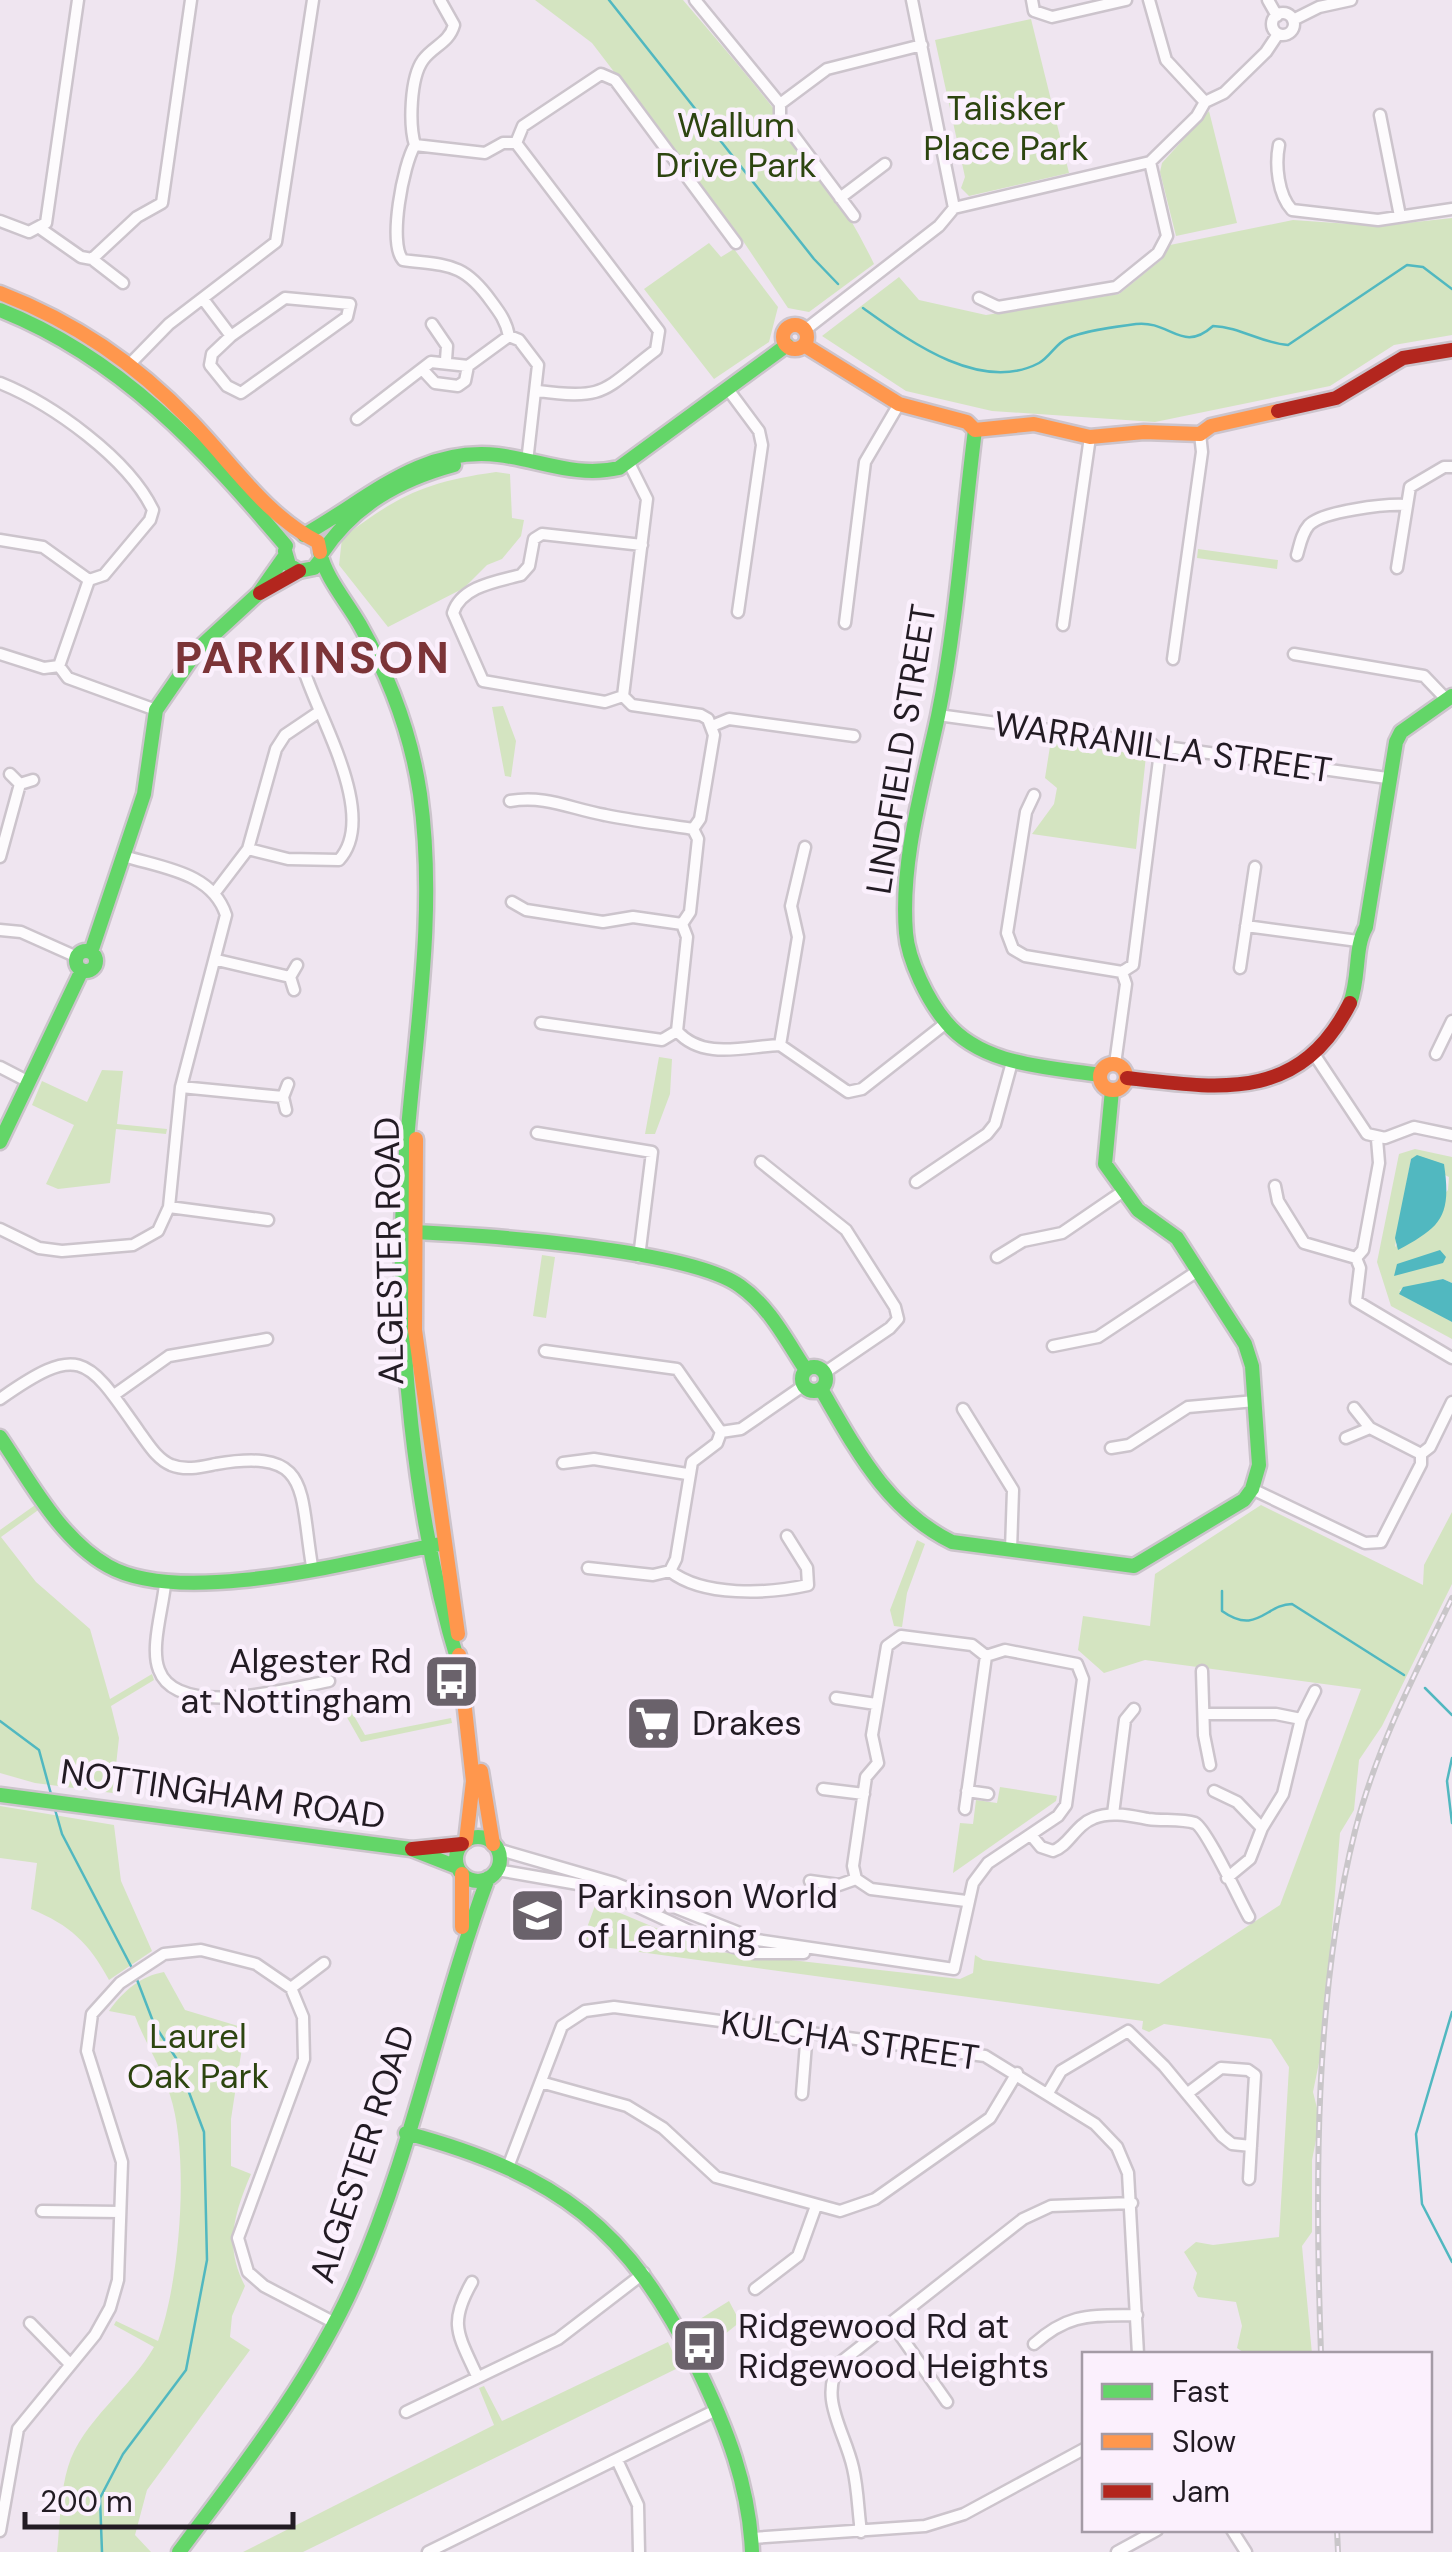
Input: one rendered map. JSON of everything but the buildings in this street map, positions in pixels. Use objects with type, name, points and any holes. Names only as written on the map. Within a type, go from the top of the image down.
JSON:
[{"type":"street","points":[[42,229],[58,166],[78,0]]},
{"type":"street","points":[[92,260],[138,217],[162,203],[191,0]]},
{"type":"street","points":[[121,374],[169,324],[276,242],[313,0]]},
{"type":"street","points":[[440,0],[454,25],[448,39],[420,66],[411,130],[415,145],[407,158],[396,253],[403,260],[461,268],[472,275],[506,322],[508,336]]},
{"type":"street","points":[[913,0],[954,208]]},
{"type":"street","points":[[1032,0],[1034,10],[1052,17],[1126,0]]},
{"type":"street","points":[[1149,0],[1166,60],[1205,102]]},
{"type":"street","points":[[1268,0],[1278,16]]},
{"type":"street","points":[[1293,20],[1319,7],[1352,0]]},
{"type":"street","points":[[704,3],[780,104],[780,117],[854,216]]},
{"type":"street","points":[[1278,34],[1273,26],[1278,16],[1286,14],[1293,20]]},
{"type":"street","points":[[1090,437],[1077,430],[990,425],[976,430],[967,422],[899,404],[805,338],[798,325],[788,328],[783,335],[787,345],[796,349],[805,338],[824,316],[939,226],[954,208],[1150,162],[1197,116],[1205,102],[1224,92],[1278,34],[1292,31],[1293,20]]},
{"type":"street","points":[[780,104],[827,68],[922,46]]},
{"type":"street","points":[[516,143],[523,126],[601,74],[615,80],[736,243]]},
{"type":"street","points":[[1380,115],[1400,216]]},
{"type":"street","points":[[415,145],[485,153],[503,143],[516,143]]},
{"type":"street","points":[[516,143],[659,331],[656,350],[599,394],[538,391]]},
{"type":"street","points":[[1280,145],[1284,202],[1292,210],[1378,220],[1452,210]]},
{"type":"street","points":[[979,298],[998,306],[1116,286],[1158,253],[1167,236],[1150,162]]},
{"type":"street","points":[[840,198],[885,164]]},
{"type":"street","points":[[0,222],[29,232],[42,229],[123,283]]},
{"type":"street","points":[[0,294],[64,318],[132,361],[301,535]]},
{"type":"street","points":[[284,298],[350,304],[346,317],[241,393],[227,386],[210,366],[212,354],[231,336],[284,298]]},
{"type":"street","points":[[202,299],[231,336]]},
{"type":"street","points":[[0,310],[60,334],[121,374],[286,551]]},
{"type":"street","points":[[432,324],[447,346],[446,360]]},
{"type":"street","points":[[508,336],[519,340],[538,365],[527,462]]},
{"type":"street","points":[[422,370],[435,383],[458,386],[465,381],[468,366],[508,336]]},
{"type":"street","points":[[0,1142],[84,960],[124,856],[158,730],[156,710],[198,650],[259,593],[301,535],[365,491],[423,464],[484,454],[603,472],[628,462],[787,345]]},
{"type":"street","points":[[1200,434],[1211,426],[1350,393],[1403,358],[1452,350]]},
{"type":"street","points":[[356,419],[431,362],[446,360],[468,366]]},
{"type":"street","points":[[0,383],[56,413],[91,438],[153,510],[150,520],[104,576],[90,580]]},
{"type":"street","points":[[727,388],[759,431],[762,445],[738,612]]},
{"type":"street","points":[[363,398],[371,408]]},
{"type":"street","points":[[846,623],[865,462],[899,404]]},
{"type":"street","name":"LINDFIELD STREET","points":[[976,430],[938,715],[925,764],[904,904],[906,939],[918,972],[946,1022],[979,1046],[1012,1062],[1100,1075]]},
{"type":"street","points":[[1090,437],[1102,432],[1162,435],[1184,430],[1200,434]]},
{"type":"street","points":[[1173,660],[1202,452],[1200,434]]},
{"type":"street","points":[[1063,625],[1090,437]]},
{"type":"street","points":[[259,593],[304,571],[321,556],[343,524],[388,490],[452,465],[510,459]]},
{"type":"street","points":[[623,696],[647,499],[628,462]]},
{"type":"street","points":[[1398,568],[1404,506],[1410,487],[1444,466],[1452,467]]},
{"type":"street","points":[[1297,555],[1307,527],[1317,519],[1388,504],[1404,506]]},
{"type":"street","points":[[623,696],[605,702],[483,681],[452,612],[458,600],[498,578],[522,576],[532,543],[542,534],[642,545]]},
{"type":"street","name":"ALGESTER ROAD","points":[[301,535],[318,542],[336,590],[384,670],[414,763],[425,884],[408,1232],[438,1544],[495,1846]]},
{"type":"street","points":[[0,540],[43,547],[90,580]]},
{"type":"street","name":"ALGESTER ROAD","points":[[286,551],[304,571],[336,590]]},
{"type":"street","points":[[59,666],[90,580]]},
{"type":"street","points":[[0,654],[44,668],[59,666]]},
{"type":"street","points":[[1126,1078],[1230,1089],[1266,1080],[1316,1056],[1350,1000],[1361,958],[1358,941],[1366,927],[1387,778],[1401,732],[1450,698],[1424,676],[1294,654]]},
{"type":"street","points":[[59,666],[68,678],[156,710]]},
{"type":"street","points":[[248,849],[288,859],[338,860],[345,854],[350,827],[345,778],[334,741],[305,674]]},
{"type":"street","points":[[623,696],[632,705],[702,715],[712,726],[700,819],[692,828]]},
{"type":"street","points":[[216,891],[248,849],[276,748],[285,735],[319,712]]},
{"type":"street","name":"WARRANILLA STREET","points":[[938,715],[1152,744],[1160,752],[1173,748],[1387,778]]},
{"type":"street","points":[[712,726],[729,719],[854,736]]},
{"type":"street","points":[[1034,795],[1026,812],[1007,933],[1013,948],[1025,956],[1122,972],[1132,964],[1160,752]]},
{"type":"street","points":[[10,774],[20,784]]},
{"type":"street","points":[[20,784],[33,780]]},
{"type":"street","points":[[0,857],[20,784]]},
{"type":"street","points":[[510,801],[530,798],[563,802],[598,814],[692,828]]},
{"type":"street","points":[[682,924],[690,912],[698,839],[692,828]]},
{"type":"street","points":[[780,1045],[798,937],[791,906],[805,848]]},
{"type":"street","points":[[0,1229],[49,1250],[133,1245],[158,1231],[170,1207],[181,1087],[226,915],[216,891],[200,880],[124,856]]},
{"type":"street","points":[[1240,968],[1255,867]]},
{"type":"street","points":[[512,902],[526,910],[603,922],[633,917],[682,924]]},
{"type":"street","points":[[682,924],[686,937],[678,1031],[688,1043],[742,1052],[780,1045],[848,1092],[862,1089],[946,1022]]},
{"type":"street","points":[[1246,926],[1358,941]]},
{"type":"street","points":[[0,930],[21,932],[84,960]]},
{"type":"street","points":[[217,960],[290,977]]},
{"type":"street","points":[[294,990],[290,977],[297,965]]},
{"type":"street","points":[[1115,1064],[1126,984],[1122,972]]},
{"type":"street","points":[[1436,1054],[1448,1038],[1452,1021]]},
{"type":"street","points":[[541,1023],[662,1040],[678,1031]]},
{"type":"street","points":[[1316,1056],[1368,1134],[1377,1139],[1414,1127],[1452,1136]]},
{"type":"street","points":[[916,1182],[987,1134],[995,1124],[1012,1062]]},
{"type":"street","points":[[1115,1064],[1125,1070],[1126,1078],[1120,1088],[1112,1090],[1102,1083],[1100,1075],[1107,1065],[1115,1064]]},
{"type":"street","points":[[0,1067],[29,1082]]},
{"type":"street","points":[[286,1110],[282,1098],[288,1084]]},
{"type":"street","points":[[181,1087],[282,1098]]},
{"type":"street","points":[[761,1162],[846,1230],[896,1307],[898,1319],[890,1328],[824,1373],[821,1389],[900,1510],[915,1525],[952,1542],[1134,1566],[1156,1558],[1235,1506],[1252,1489],[1259,1465],[1251,1356],[1177,1238],[1122,1192],[1104,1164],[1112,1090]]},
{"type":"street","points":[[538,1133],[652,1152],[639,1257]]},
{"type":"street","points":[[1377,1139],[1380,1163],[1363,1250],[1356,1258],[1360,1307],[1452,1358]]},
{"type":"street","points":[[1276,1186],[1278,1201],[1304,1244],[1356,1258]]},
{"type":"street","points":[[996,1258],[1024,1241],[1062,1233],[1122,1192]]},
{"type":"street","points":[[170,1207],[268,1220]]},
{"type":"street","points":[[408,1232],[478,1234],[700,1266],[738,1283],[762,1303],[806,1370],[803,1386],[741,1429],[720,1432]]},
{"type":"street","points":[[1053,1346],[1098,1338],[1196,1272]]},
{"type":"street","points":[[114,1396],[170,1356],[267,1339]]},
{"type":"street","points":[[545,1351],[677,1368],[720,1432],[717,1443],[692,1462],[687,1474],[676,1560],[670,1570],[653,1575],[588,1568]]},
{"type":"street","points":[[0,1399],[45,1367],[78,1363],[95,1373],[156,1455],[172,1466],[190,1469],[266,1458],[282,1464],[300,1488],[312,1566]]},
{"type":"street","points":[[806,1370],[814,1367],[824,1373]]},
{"type":"street","points":[[803,1386],[813,1392],[821,1389]]},
{"type":"street","points":[[1111,1448],[1129,1445],[1188,1407],[1254,1402]]},
{"type":"street","points":[[1421,1454],[1430,1447],[1452,1402]]},
{"type":"street","points":[[1354,1408],[1370,1428],[1421,1454]]},
{"type":"street","points":[[963,1409],[1013,1490],[1011,1550]]},
{"type":"street","points":[[1346,1438],[1370,1428]]},
{"type":"street","points":[[0,1437],[76,1542],[110,1568],[137,1580],[194,1585],[438,1544]]},
{"type":"street","points":[[1252,1489],[1373,1545],[1386,1537],[1422,1464],[1421,1454]]},
{"type":"street","points":[[562,1463],[594,1459],[687,1474]]},
{"type":"street","points":[[670,1570],[688,1583],[708,1587],[791,1589],[808,1585],[807,1568],[787,1536]]},
{"type":"street","points":[[165,1584],[157,1659],[159,1673],[172,1687],[188,1694],[237,1697],[329,1681]]},
{"type":"street","points":[[966,1901],[870,1889],[856,1879],[853,1866],[864,1794],[879,1753],[872,1734],[887,1646],[894,1638],[972,1645],[986,1656]]},
{"type":"street","points":[[835,1954],[754,1953],[705,1938],[595,1886],[492,1874],[474,1880],[460,1871],[456,1854],[464,1842],[480,1838],[628,1888],[757,1940],[835,1954],[956,1967],[966,1901],[988,1863],[1058,1816],[1066,1804],[1082,1674],[1077,1664],[1064,1658],[1004,1650],[986,1656]]},
{"type":"street","points":[[965,1809],[986,1656]]},
{"type":"street","points":[[1202,1671],[1210,1765]]},
{"type":"street","name":"ALGESTER ROAD","points":[[462,1681],[474,1799],[464,1842]]},
{"type":"street","points":[[1227,1878],[1250,1859],[1262,1828],[1283,1794],[1301,1719],[1315,1691]]},
{"type":"street","points":[[836,1698],[876,1704]]},
{"type":"street","points":[[1113,1814],[1125,1720],[1134,1709]]},
{"type":"street","points":[[1204,1714],[1276,1714],[1301,1719]]},
{"type":"street","name":"NOTTINGHAM ROAD","points":[[0,1787],[28,1798]]},
{"type":"street","points":[[823,1789],[864,1794]]},
{"type":"street","points":[[968,1791],[988,1794]]},
{"type":"street","points":[[1214,1791],[1237,1802],[1262,1828]]},
{"type":"street","name":"NOTTINGHAM ROAD","points":[[0,1795],[411,1849],[464,1842]]},
{"type":"street","points":[[1031,1835],[1047,1850],[1059,1850],[1073,1829],[1095,1817],[1113,1814],[1193,1822],[1214,1844],[1218,1865],[1249,1917]]},
{"type":"street","points":[[492,1874],[495,1846]]},
{"type":"street","name":"NOTTINGHAM ROAD","points":[[411,1849],[460,1871]]},
{"type":"street","name":"ALGESTER ROAD","points":[[460,1871],[460,1942]]},
{"type":"street","name":"ALGESTER ROAD","points":[[179,2552],[276,2425],[336,2323],[376,2231],[460,1942],[492,1874]]},
{"type":"street","points":[[810,1881],[839,1885],[856,1879]]},
{"type":"street","points":[[0,2530],[18,2429],[110,2308],[118,2280],[118,2139],[87,2052],[87,2034],[101,1999],[164,1954],[201,1950],[256,1964],[291,1988],[303,2016],[304,2059],[238,2238],[248,2272],[264,2286],[336,2323]]},
{"type":"street","points":[[291,1988],[324,1963]]},
{"type":"street","name":"KULCHA STREET","points":[[508,2167],[544,2083],[562,2026],[584,2011],[614,2007],[985,2056],[1095,2124],[1117,2147],[1128,2173],[1132,2203],[1138,2352]]},
{"type":"street","points":[[802,2094],[807,2031]]},
{"type":"street","points":[[1048,2093],[1061,2070],[1119,2032],[1136,2035],[1222,2136],[1232,2144],[1251,2146]]},
{"type":"street","points":[[1188,2093],[1221,2068],[1248,2070],[1255,2075],[1249,2179]]},
{"type":"street","points":[[544,2083],[627,2106],[663,2128],[716,2177],[840,2211],[874,2199],[990,2118],[1017,2073]]},
{"type":"street","points":[[406,2133],[508,2167],[581,2211],[644,2273],[667,2306],[740,2463],[752,2545],[926,2526],[964,2514],[1082,2450]]},
{"type":"street","points":[[861,2532],[853,2468],[830,2399],[830,2378],[841,2362],[1024,2219],[1051,2206],[1132,2203]]},
{"type":"street","points":[[756,2289],[798,2256],[816,2206]]},
{"type":"street","points":[[42,2211],[120,2212]]},
{"type":"street","points":[[406,2412],[558,2339],[644,2273]]},
{"type":"street","points":[[472,2282],[458,2308],[456,2328],[477,2376]]},
{"type":"street","points":[[1034,2344],[1057,2324],[1079,2316],[1137,2316]]},
{"type":"street","points":[[30,2324],[70,2364]]},
{"type":"street","points":[[893,2325],[947,2402]]},
{"type":"street","points":[[428,2552],[718,2409]]},
{"type":"street","points":[[618,2460],[638,2505],[639,2552]]},
{"type":"street","name":"ALGESTER ROAD","points":[[168,2552],[200,2524]]},
{"type":"street","points":[[1117,2552],[1153,2532]]},
{"type":"green space","name":"Wallum Drive Park","points":[[535,0],[683,0],[812,159],[874,264],[809,312],[788,308],[739,235],[592,43]]},
{"type":"green space","name":"Talisker Place Park","points":[[1031,19],[1069,173],[969,196],[961,188],[965,177],[935,40]]},
{"type":"green space","points":[[1209,111],[1237,223],[1176,236],[1160,172],[1162,163]]},
{"type":"green space","points":[[1452,218],[1452,335],[1394,345],[1330,386],[1155,422],[992,411],[906,391],[822,336],[899,277],[919,300],[986,315],[1119,294],[1162,259],[1170,245],[1293,220],[1379,226]]},
{"type":"green space","points":[[709,243],[721,257],[734,249],[778,307],[769,342],[714,379],[644,289]]},
{"type":"green space","points":[[496,472],[510,474],[512,518],[524,520],[521,536],[502,559],[487,565],[464,588],[388,627],[339,565],[342,538],[414,493],[450,480]]},
{"type":"green space","points":[[1198,549],[1278,560],[1277,569],[1197,558]]},
{"type":"green space","points":[[503,706],[516,741],[511,777],[505,776],[492,707]]},
{"type":"green space","points":[[1051,740],[1146,756],[1136,849],[1032,834],[1054,804],[1057,788],[1045,778]]},
{"type":"green space","points":[[659,1057],[672,1059],[670,1094],[655,1134],[645,1134]]},
{"type":"green space","points":[[102,1070],[123,1071],[117,1124],[167,1129],[166,1134],[116,1129],[110,1183],[58,1189],[46,1184],[74,1125],[32,1105],[42,1081],[87,1102]]},
{"type":"green space","points":[[1415,1149],[1452,1157],[1452,1283],[1443,1279],[1399,1290],[1452,1322],[1452,1339],[1391,1306],[1377,1262],[1399,1154]],"holes":[[[1411,1159],[1449,1177],[1448,1190],[1395,1247]]]},
{"type":"green space","points":[[542,1255],[555,1257],[546,1318],[533,1316]]},
{"type":"green space","points":[[38,1503],[41,1508],[1,1537],[36,1582],[90,1629],[110,1699],[152,1674],[154,1680],[111,1706],[119,1738],[113,1793],[35,1783],[0,1773],[0,1530]]},
{"type":"green space","points":[[1261,1505],[1423,1585],[1424,1565],[1452,1512],[1452,1584],[1382,1726],[1359,1760],[1354,1810],[1340,1833],[1322,2048],[1313,2092],[1320,2120],[1312,2160],[1312,2232],[1302,2246],[1312,2352],[1243,2352],[1237,2348],[1242,2326],[1236,2302],[1198,2297],[1193,2288],[1197,2273],[1184,2252],[1196,2242],[1213,2245],[1279,2237],[1289,2067],[1271,2039],[1164,2024],[1149,2032],[1142,2029],[1143,2021],[581,1944],[596,1903],[711,1951],[960,1979],[973,1973],[975,1955],[983,1960],[1159,1984],[1280,1905],[1361,1689],[1145,1660],[1104,1673],[1078,1650],[1083,1616],[1150,1626],[1155,1574]]},
{"type":"green space","points":[[917,1540],[925,1544],[907,1593],[902,1627],[894,1626],[890,1610]]},
{"type":"green space","points":[[342,1695],[365,1735],[451,1718],[452,1723],[361,1742],[336,1698]]},
{"type":"green space","points":[[1000,1787],[1057,1796],[1056,1801],[953,1873],[960,1823],[973,1824],[976,1800],[997,1803]]},
{"type":"green space","name":"Laurel Oak Park","points":[[0,1806],[114,1825],[121,1881],[152,1951],[109,1980],[77,1937],[31,1909],[37,1863],[0,1858]]},
{"type":"green space","name":"Laurel Oak Park","points":[[164,1972],[185,2010],[238,2026],[243,2041],[231,2119],[231,2166],[251,2174],[234,2230],[235,2257],[245,2286],[232,2316],[230,2337],[250,2350],[147,2490],[135,2535],[151,2552],[57,2552],[63,2487],[75,2450],[154,2347],[114,2325],[116,2321],[158,2341],[172,2286],[181,2184],[176,2121],[167,2085],[135,2016],[109,2011],[133,1985]]},
{"type":"green space","points":[[729,2301],[740,2322],[705,2350],[692,2324]]},
{"type":"green space","points":[[668,2342],[680,2367],[303,2552],[243,2552],[494,2425],[479,2388],[484,2386],[502,2421]]},
{"type":"water","points":[[1417,1155],[1444,1164],[1444,1209],[1433,1227],[1398,1250],[1395,1238],[1411,1159]]},
{"type":"water","points":[[1440,1250],[1446,1257],[1443,1263],[1394,1276],[1397,1264]]},
{"type":"water","points":[[1443,1279],[1452,1283],[1452,1322],[1399,1294],[1403,1287]]},
{"type":"waterway","points":[[609,0],[838,284]]},
{"type":"waterway","points":[[863,308],[923,348],[969,368],[993,372],[1016,371],[1039,363],[1064,340],[1076,335],[1136,324],[1148,324],[1184,337],[1202,334],[1213,326],[1223,327],[1288,345],[1407,265],[1423,267],[1452,289]]},
{"type":"waterway","points":[[1222,1591],[1222,1611],[1234,1618],[1253,1620],[1292,1604],[1404,1675]]},
{"type":"waterway","points":[[1425,1688],[1452,1715]]},
{"type":"waterway","points":[[0,1721],[39,1750],[51,1794]]},
{"type":"waterway","points":[[1452,1758],[1447,1781],[1452,1823]]},
{"type":"waterway","points":[[54,1806],[62,1834],[133,1970]]},
{"type":"waterway","points":[[102,2552],[100,2498],[123,2454],[186,2370],[207,2260],[204,2132],[176,2058],[154,2024],[136,1977]]},
{"type":"waterway","points":[[1452,2012],[1416,2134],[1422,2204],[1452,2262]]},
{"type":"railway","points":[[1321,2352],[1320,2091],[1342,1894],[1355,1831],[1374,1771],[1452,1598]]},
{"type":"railway","points":[[1337,2532],[1338,2552]]},
{"type":"traffic: fast","points":[[0,310],[44,330],[122,380],[191,441],[286,546]]},
{"type":"traffic: fast","points":[[304,535],[395,478],[444,459],[470,454],[498,455],[573,470],[619,468],[787,345]]},
{"type":"traffic: fast","points":[[975,430],[950,645],[906,879],[908,944],[932,1003],[961,1037],[978,1048],[1017,1062],[1100,1075]]},
{"type":"traffic: fast","points":[[322,553],[348,521],[379,497],[415,478],[454,465]]},
{"type":"traffic: fast","points":[[285,551],[289,565],[299,571],[314,568],[321,559]]},
{"type":"traffic: fast","points":[[320,552],[390,686],[411,749],[420,794],[425,842],[425,938],[404,1179],[402,1299],[419,1487],[443,1608],[459,1665]]},
{"type":"traffic: fast","points":[[91,952],[144,794],[156,710],[198,649],[259,593],[285,556]]},
{"type":"traffic: fast","points":[[1350,1003],[1396,742],[1401,732],[1452,696]]},
{"type":"traffic: fast","points":[[86,951],[96,961],[86,971],[76,961],[86,951]]},
{"type":"traffic: fast","points":[[0,1142],[82,970]]},
{"type":"traffic: fast","points":[[821,1389],[891,1495],[929,1529],[952,1542],[1134,1566],[1244,1500],[1252,1489],[1259,1465],[1252,1366],[1245,1344],[1177,1238],[1138,1210],[1105,1164],[1112,1090]]},
{"type":"traffic: fast","points":[[408,1232],[581,1246],[676,1262],[714,1273],[740,1286],[760,1304],[806,1370]]},
{"type":"traffic: fast","points":[[814,1367],[823,1370],[826,1379],[823,1388],[814,1391],[805,1388],[802,1379],[805,1370],[814,1367]]},
{"type":"traffic: fast","points":[[0,1437],[47,1508],[75,1541],[108,1566],[140,1578],[180,1583],[271,1577],[440,1544]]},
{"type":"traffic: fast","points":[[0,1795],[411,1849],[457,1867]]},
{"type":"traffic: fast","points":[[478,1837],[493,1844],[500,1859],[493,1874],[478,1881],[463,1874],[456,1859],[463,1844],[478,1837]]},
{"type":"traffic: fast","points":[[179,2552],[298,2385],[357,2277],[394,2179],[488,1878]]},
{"type":"traffic: fast","points":[[406,2133],[506,2167],[547,2189],[615,2243],[645,2278],[698,2369],[727,2436],[741,2480],[752,2552]]},
{"type":"traffic: slow","points":[[0,293],[54,317],[126,363],[191,421],[265,503],[318,542],[320,552]]},
{"type":"traffic: slow","points":[[795,325],[807,337],[795,349],[783,337],[795,325]]},
{"type":"traffic: slow","points":[[804,345],[899,404],[967,422],[975,430],[1034,424],[1090,437],[1144,432],[1200,434],[1211,426],[1278,411]]},
{"type":"traffic: slow","points":[[1113,1064],[1122,1068],[1126,1077],[1122,1086],[1113,1090],[1104,1086],[1100,1077],[1104,1068],[1113,1064]]},
{"type":"traffic: slow","points":[[416,1139],[415,1330],[458,1634]]},
{"type":"traffic: slow","points":[[459,1655],[473,1781],[466,1841]]},
{"type":"traffic: slow","points":[[481,1771],[493,1844]]},
{"type":"traffic: slow","points":[[462,1874],[462,1927]]},
{"type":"traffic: jam","points":[[1278,411],[1336,398],[1403,358],[1452,350]]},
{"type":"traffic: jam","points":[[260,593],[299,571]]},
{"type":"traffic: jam","points":[[1127,1078],[1226,1085],[1255,1082],[1283,1073],[1307,1058],[1330,1035],[1350,1003]]},
{"type":"traffic: jam","points":[[412,1849],[462,1844]]},
{"type":"place","name":"Algester Rd at Nottingham","points":[[451,1681]]},
{"type":"place","name":"Drakes","points":[[653,1723]]},
{"type":"place","name":"Parkinson World of Learning","points":[[538,1916]]},
{"type":"place","name":"Ridgewood Rd at Ridgewood Heights","points":[[699,2346]]},
{"type":"district","name":"PARKINSON","points":[[313,657]]}]
